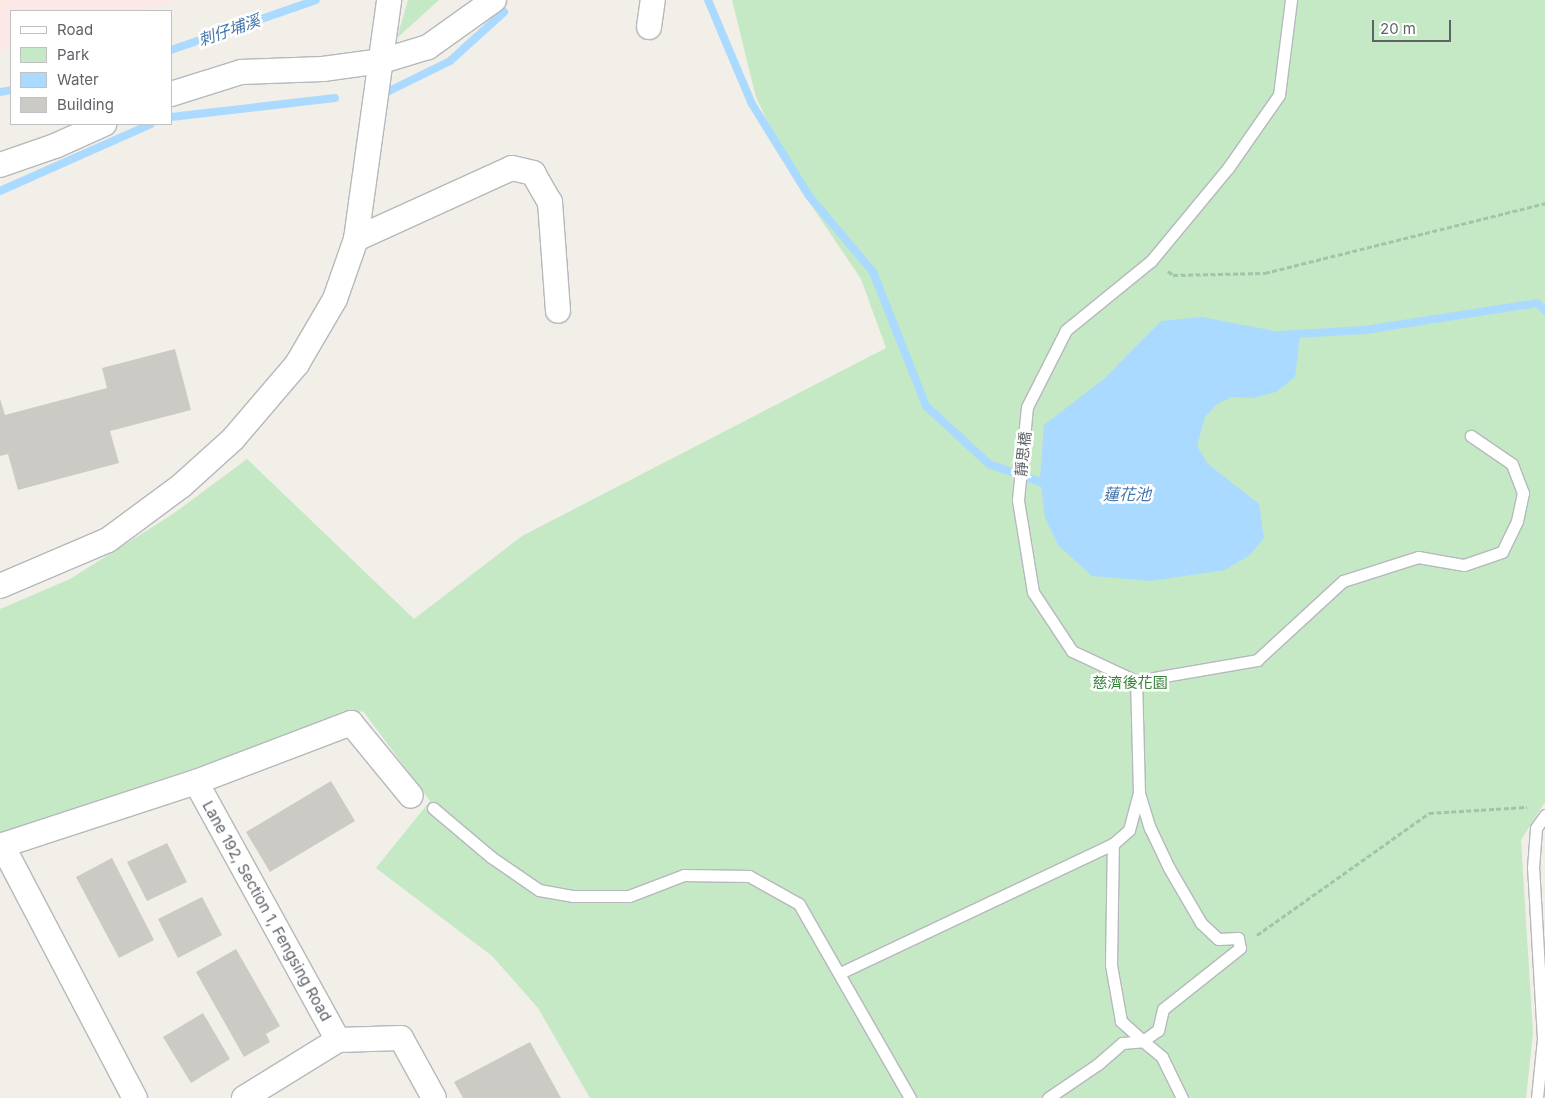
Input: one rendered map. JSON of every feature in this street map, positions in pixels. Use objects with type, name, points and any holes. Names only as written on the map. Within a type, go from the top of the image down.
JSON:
[{"type":"street","points":[[0,586],[108,540],[181,486],[233,440],[297,364],[335,299],[356,239],[372,112],[382,61],[389,0]]},
{"type":"street","points":[[172,94],[240,72],[323,69],[382,61],[428,47],[494,0]]},
{"type":"street","points":[[649,27],[652,0]]},
{"type":"street","points":[[0,165],[56,146],[102,125]]},
{"type":"street","points":[[356,239],[512,168],[533,174],[550,202],[558,311]]},
{"type":"street","name":"Lane 192, Section 1, Fengsing Road","points":[[135,1098],[1,846],[196,782],[351,723],[411,796]]},
{"type":"street","name":"Lane 192, Section 1, Fengsing Road","points":[[196,782],[338,1040]]},
{"type":"street","name":"Lane 192, Section 1, Fengsing Road","points":[[244,1098],[338,1040],[401,1038],[434,1098]]},
{"type":"lane","points":[[1151,262],[1228,168],[1279,95],[1291,0]]},
{"type":"lane","name":"靜思橋","points":[[1136,681],[1072,651],[1033,592],[1018,500],[1028,407],[1066,330],[1151,262]]},
{"type":"lane","points":[[1048,1098],[1098,1064],[1122,1043],[1143,1041],[1158,1030],[1163,1009],[1240,948],[1238,938],[1218,939],[1201,923],[1169,868],[1150,828],[1139,793],[1136,681],[1257,660],[1342,581],[1418,557],[1464,565],[1502,552],[1517,521],[1523,493],[1512,464],[1471,436]]},
{"type":"lane","points":[[840,973],[1113,844],[1129,830],[1139,793]]},
{"type":"lane","points":[[433,808],[491,857],[539,890],[573,896],[629,896],[684,874],[749,876],[799,904],[910,1098]]},
{"type":"lane","points":[[1537,1098],[1542,1039],[1533,868],[1536,828],[1545,815]]},
{"type":"lane","points":[[1113,844],[1111,965],[1121,1020],[1162,1057],[1182,1098]]},
{"type":"path","points":[[1151,262],[1173,274],[1265,273],[1545,203]]},
{"type":"path","points":[[1240,948],[1299,902],[1429,813],[1537,806]]},
{"type":"shaded area","points":[[0,0],[182,0],[144,10],[10,10],[10,48],[0,51]]},
{"type":"green space","points":[[408,0],[439,0],[397,38]]},
{"type":"green space","name":"慈濟後花園","points":[[732,0],[1545,0],[1545,802],[1521,840],[1533,1033],[1526,1098],[590,1098],[538,1008],[492,956],[376,868],[430,801],[363,711],[0,834],[0,609],[70,579],[173,514],[247,459],[414,619],[522,536],[886,348],[861,279],[795,181],[756,97]]},
{"type":"water","name":"蓮花池","points":[[1202,317],[1300,336],[1295,377],[1276,392],[1253,398],[1231,397],[1216,405],[1205,417],[1197,446],[1208,464],[1259,504],[1264,538],[1250,555],[1225,570],[1151,581],[1092,576],[1058,545],[1045,518],[1040,478],[1044,425],[1104,379],[1161,321]]},
{"type":"building","points":[[175,349],[191,410],[110,431],[119,463],[18,490],[8,454],[0,456],[0,399],[5,415],[107,388],[102,368]]},
{"type":"building","points":[[331,781],[355,821],[270,872],[246,832]]},
{"type":"building","points":[[167,843],[187,882],[147,901],[127,862]]},
{"type":"building","points":[[112,858],[154,940],[119,958],[76,877]]},
{"type":"building","points":[[202,897],[222,935],[178,958],[158,919]]},
{"type":"building","points":[[236,949],[280,1026],[266,1034],[270,1042],[244,1057],[196,972]]},
{"type":"building","points":[[203,1013],[230,1059],[191,1083],[163,1037]]},
{"type":"building","points":[[530,1042],[561,1098],[463,1098],[454,1082]]},
{"type":"waterway","name":"刺仔埔溪","points":[[172,50],[316,0]]},
{"type":"waterway","points":[[708,0],[752,104],[809,196],[873,272],[926,406],[989,464],[1049,485]]},
{"type":"waterway","points":[[381,95],[450,61],[504,12]]},
{"type":"waterway","name":"刺仔埔溪","points":[[0,92],[10,90]]},
{"type":"waterway","points":[[172,117],[335,98]]},
{"type":"waterway","points":[[0,191],[149,125]]},
{"type":"waterway","points":[[1280,335],[1365,330],[1537,303],[1545,310]]}]
